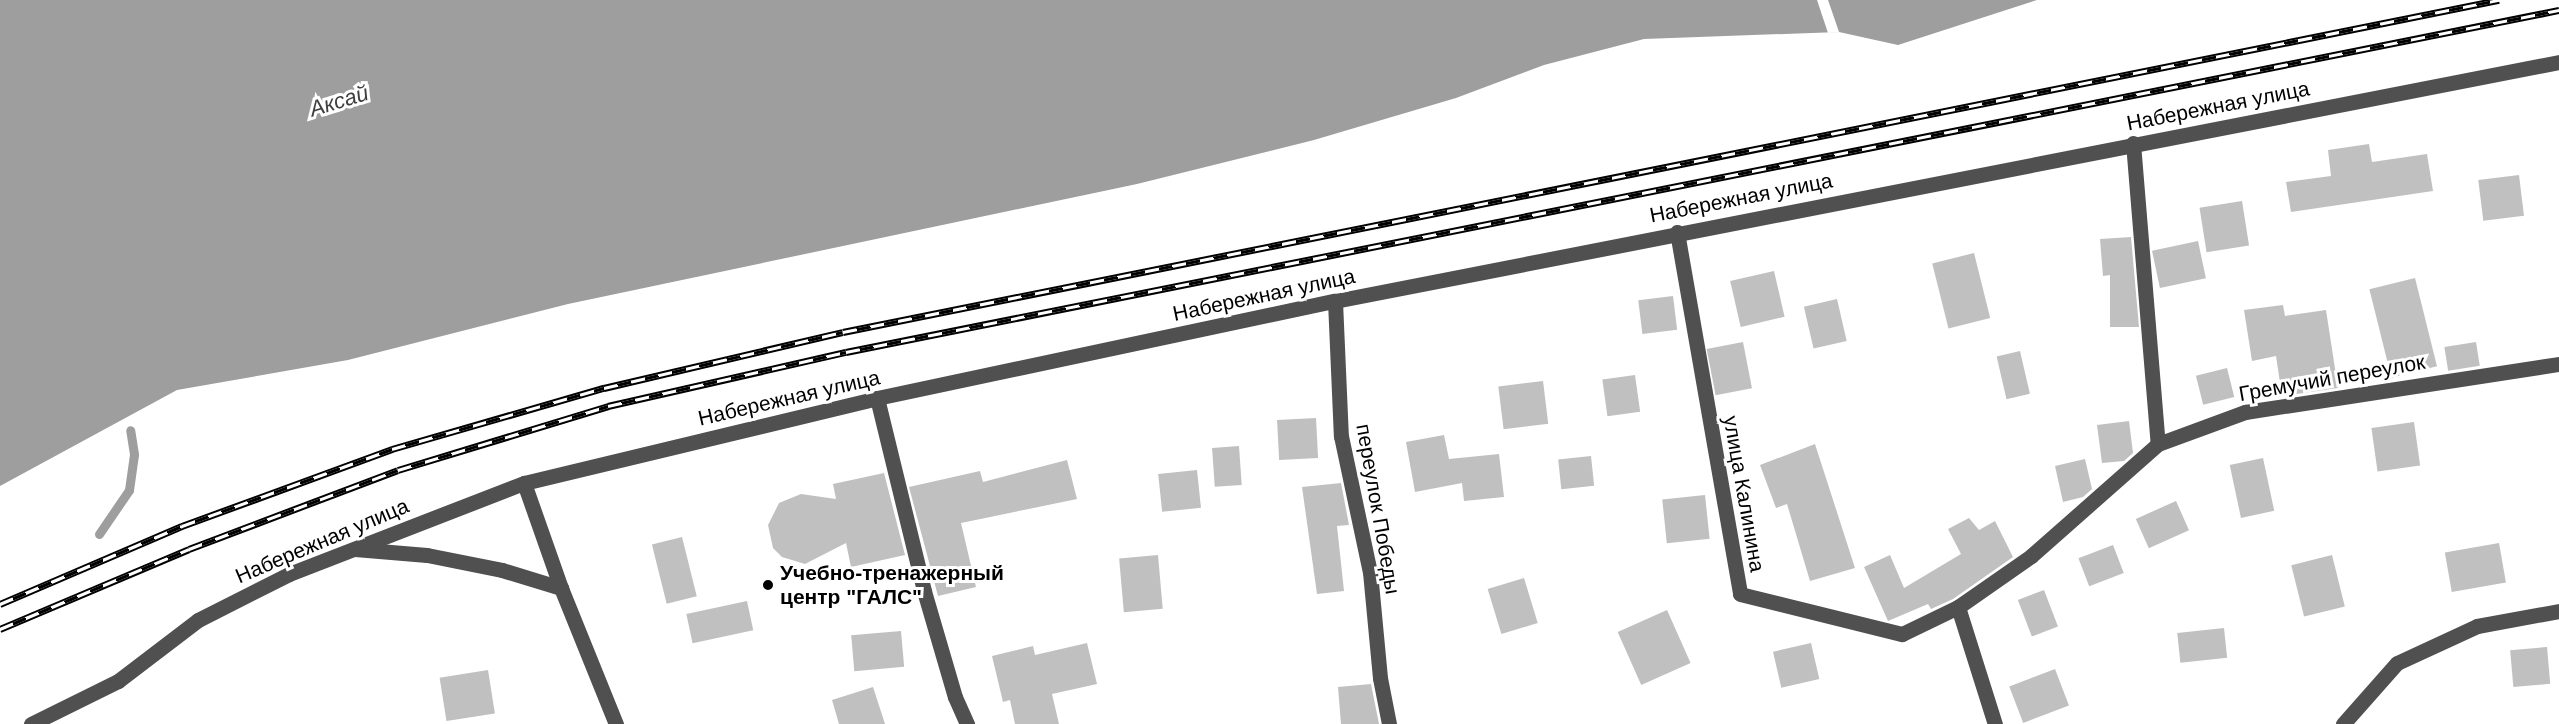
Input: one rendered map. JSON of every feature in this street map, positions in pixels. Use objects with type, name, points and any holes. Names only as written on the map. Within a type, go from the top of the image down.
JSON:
[{"type":"street","name":"Набережная улица","points":[[31,724],[118,681],[198,620],[289,574],[524,483],[877,398],[1335,301],[1677,232],[2559,62]]},
{"type":"street","points":[[2133,143],[2158,444]]},
{"type":"street","name":"улица Калинина","points":[[1677,232],[1740,594],[1902,633],[1958,607]]},
{"type":"street","name":"переулок Победы","points":[[1335,301],[1341,436],[1370,572],[1380,678],[1389,724]]},
{"type":"street","name":"Гремучий переулок","points":[[1958,607],[2031,556],[2158,444],[2245,412],[2559,364]]},
{"type":"street","points":[[877,398],[924,591],[955,697],[967,724]]},
{"type":"street","points":[[524,483],[561,588],[616,724]]},
{"type":"street","points":[[351,549],[427,555],[502,570],[561,588]]},
{"type":"street","points":[[1958,607],[1995,724]]},
{"type":"street","points":[[2343,724],[2397,663],[2477,626],[2559,611]]},
{"type":"water","name":"Аксай","points":[[0,0],[2037,0],[1898,45],[1839,32],[1644,39],[1544,65],[1456,98],[1314,140],[1137,184],[568,304],[348,360],[177,390],[0,486]]},
{"type":"pier","points":[[1817,0],[1828,0],[1839,32],[1828,33]]},
{"type":"building","points":[[2369,144],[2372,162],[2427,154],[2433,191],[2291,212],[2286,182],[2331,176],[2328,150]]},
{"type":"building","points":[[2519,175],[2524,216],[2483,221],[2478,180]]},
{"type":"building","points":[[2242,201],[2249,245],[2207,252],[2200,208]]},
{"type":"building","points":[[2131,237],[2139,327],[2110,327],[2110,275],[2103,276],[2100,239]]},
{"type":"building","points":[[2198,241],[2206,278],[2160,288],[2152,251]]},
{"type":"building","points":[[1974,253],[1990,318],[1948,328],[1932,263]]},
{"type":"building","points":[[1774,271],[1785,317],[1741,327],[1730,281]]},
{"type":"building","points":[[2415,278],[2437,366],[2391,378],[2369,289]]},
{"type":"building","points":[[1673,296],[1677,330],[1642,334],[1638,300]]},
{"type":"building","points":[[1837,299],[1847,341],[1814,349],[1804,307]]},
{"type":"building","points":[[2283,305],[2285,316],[2326,310],[2338,388],[2282,396],[2276,356],[2252,361],[2244,310]]},
{"type":"building","points":[[1743,342],[1752,388],[1716,395],[1707,349]]},
{"type":"building","points":[[2476,342],[2480,366],[2448,371],[2444,347]]},
{"type":"building","points":[[2020,351],[2030,394],[2007,399],[1997,356]]},
{"type":"building","points":[[2227,368],[2234,397],[2203,405],[2196,376]]},
{"type":"building","points":[[1635,375],[1640,412],[1607,416],[1602,380]]},
{"type":"building","points":[[1543,381],[1548,424],[1504,429],[1498,386]]},
{"type":"building","points":[[1316,418],[1318,458],[1279,460],[1277,420]]},
{"type":"building","points":[[2129,421],[2133,453],[2124,461],[2102,463],[2097,425]]},
{"type":"building","points":[[2414,422],[2420,466],[2378,472],[2371,428]]},
{"type":"building","points":[[1444,435],[1449,459],[1499,454],[1504,497],[1464,501],[1462,483],[1415,492],[1406,442]]},
{"type":"building","points":[[1815,444],[1855,568],[1810,581],[1787,504],[1776,508],[1760,465]]},
{"type":"building","points":[[1239,446],[1242,485],[1215,487],[1212,448]]},
{"type":"building","points":[[1591,456],[1594,486],[1561,489],[1558,459]]},
{"type":"building","points":[[2263,458],[2274,511],[2241,518],[2230,465]]},
{"type":"building","points":[[2085,459],[2092,489],[2083,497],[2063,502],[2055,466]]},
{"type":"building","points":[[1067,460],[1077,499],[961,523],[976,587],[938,596],[909,487],[980,471],[983,482]]},
{"type":"building","points":[[1197,470],[1201,508],[1162,512],[1158,474]]},
{"type":"building","points":[[884,473],[905,555],[851,567],[846,543],[805,564],[782,557],[773,548],[768,525],[779,503],[801,494],[836,499],[833,484]]},
{"type":"building","points":[[1341,483],[1349,525],[1337,526],[1344,591],[1317,594],[1302,487]]},
{"type":"building","points":[[1705,495],[1710,539],[1667,543],[1662,499]]},
{"type":"building","points":[[2176,501],[2189,530],[2149,548],[2136,519]]},
{"type":"building","points":[[1969,518],[1979,530],[1995,521],[2013,557],[1953,599],[1931,609],[1928,604],[1888,621],[1864,567],[1890,555],[1904,588],[1961,554],[1948,529]]},
{"type":"building","points":[[682,537],[697,596],[667,604],[652,544]]},
{"type":"building","points":[[2499,543],[2506,582],[2452,592],[2445,553]]},
{"type":"building","points":[[2113,545],[2124,573],[2089,586],[2078,558]]},
{"type":"building","points":[[1158,555],[1163,609],[1124,612],[1119,558]]},
{"type":"building","points":[[2332,555],[2345,606],[2304,617],[2291,565]]},
{"type":"building","points":[[1524,578],[1538,623],[1501,634],[1488,589]]},
{"type":"building","points":[[2044,590],[2058,626],[2032,636],[2018,600]]},
{"type":"building","points":[[747,601],[753,630],[693,643],[686,614]]},
{"type":"building","points":[[1667,610],[1691,663],[1641,685],[1618,632]]},
{"type":"building","points":[[2224,628],[2227,658],[2180,663],[2177,633]]},
{"type":"building","points":[[901,631],[904,667],[854,671],[851,635]]},
{"type":"building","points":[[1087,643],[1097,684],[1052,694],[1059,724],[1015,724],[1010,700],[1003,702],[992,656],[1033,646],[1035,655]]},
{"type":"building","points":[[1811,643],[1819,679],[1781,688],[1773,652]]},
{"type":"building","points":[[2547,647],[2550,684],[2513,687],[2510,650]]},
{"type":"building","points":[[2055,669],[2069,705],[2023,723],[2009,687]]},
{"type":"building","points":[[488,670],[495,713],[446,721],[440,678]]},
{"type":"building","points":[[1371,684],[1379,724],[1341,724],[1338,687]]},
{"type":"building","points":[[873,687],[885,724],[839,724],[832,700]]},
{"type":"waterway","points":[[99,534],[129,490],[134,454],[130,430]]},
{"type":"railway","points":[[0,604],[182,526],[392,449],[604,388],[843,332],[2499,0]]},
{"type":"railway","points":[[0,629],[189,549],[398,470],[608,406],[846,352],[2559,10]]},
{"type":"place","name":"Учебно-тренажерный центр \"ГАЛС\"","points":[[768,585]]}]
